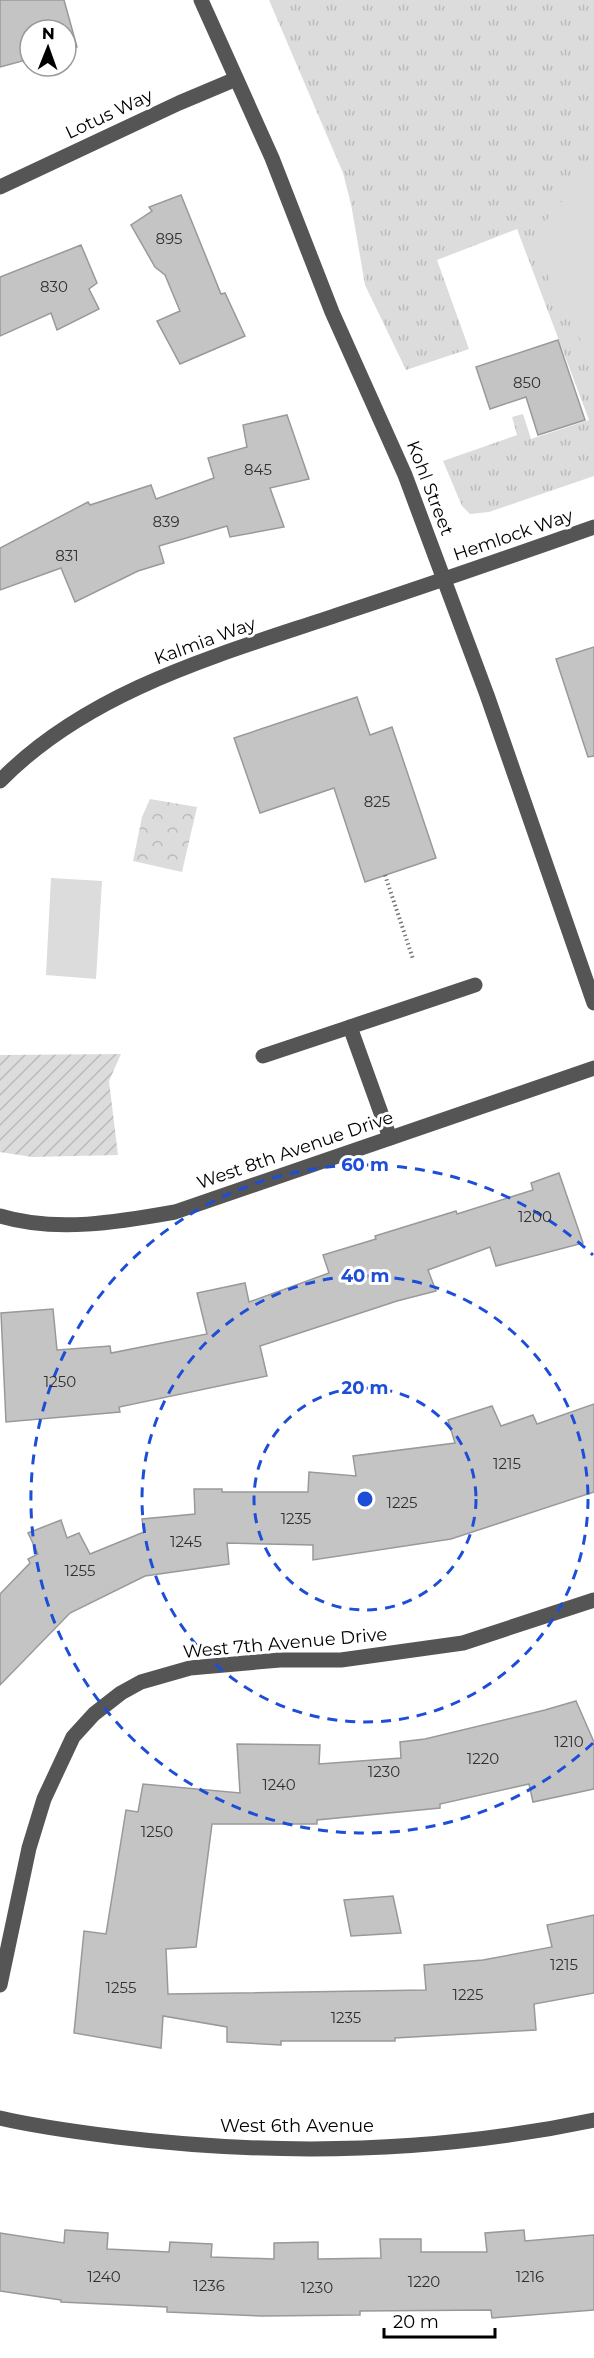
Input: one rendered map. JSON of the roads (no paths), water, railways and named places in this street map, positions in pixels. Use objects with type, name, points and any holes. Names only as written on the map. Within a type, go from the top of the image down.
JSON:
[{"type":"street","name":"Kohl Street","points":[[201,0],[272,158],[332,312],[405,475],[487,695],[594,1003]]},
{"type":"street","name":"Lotus Way","points":[[0,187],[179,103],[236,79]]},
{"type":"street","name":"Hemlock Way","points":[[444,579],[594,527]]},
{"type":"street","name":"Kalmia Way","points":[[0,781],[48,740],[89,714],[159,677],[444,579]]},
{"type":"street","points":[[263,1056],[475,985]]},
{"type":"street","points":[[350,1027],[390,1138]]},
{"type":"street","name":"West 8th Avenue Drive","points":[[0,1216],[46,1223],[113,1222],[175,1212],[594,1068]]},
{"type":"street","name":"West 7th Avenue Drive","points":[[0,1985],[29,1848],[44,1798],[73,1737],[94,1714],[121,1693],[141,1682],[190,1668],[280,1660],[341,1660],[463,1643],[594,1599]]},
{"type":"street","name":"West 6th Avenue","points":[[0,2118],[84,2133],[159,2142],[224,2147],[345,2148],[462,2141],[594,2120]]}]
